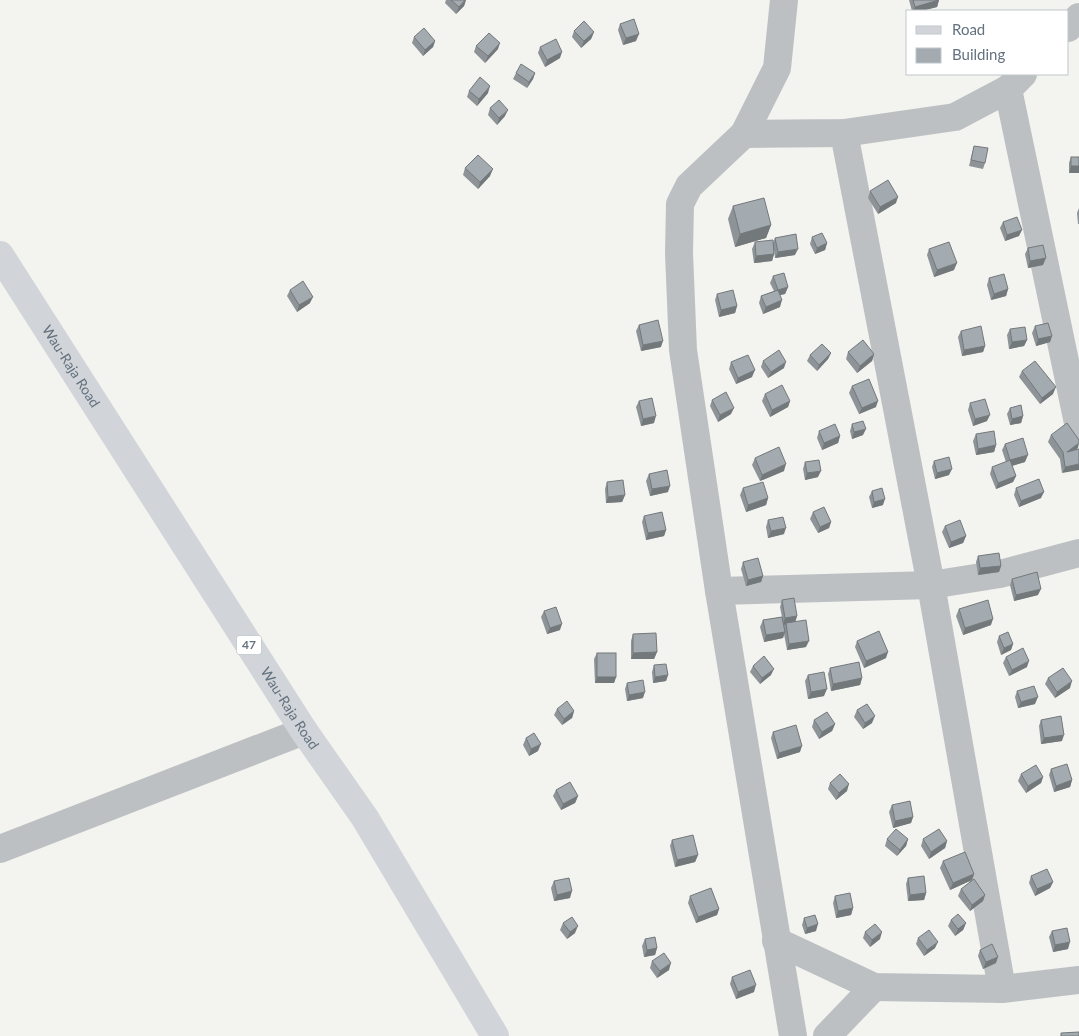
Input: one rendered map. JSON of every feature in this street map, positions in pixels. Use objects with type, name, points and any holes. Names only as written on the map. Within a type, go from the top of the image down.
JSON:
[{"type":"main road","name":"Wau-Raja Road","points":[[0,255],[304,730],[365,818],[495,1036]]},
{"type":"street","points":[[784,0],[777,68],[744,134],[689,186],[680,204],[683,350],[719,591],[793,1036]]},
{"type":"street","points":[[1069,27],[1079,17]]},
{"type":"street","points":[[744,134],[844,133],[955,117],[1016,81],[1079,428]]},
{"type":"street","points":[[844,133],[931,585],[1002,989]]},
{"type":"street","points":[[719,591],[931,585],[1000,574],[1079,553]]},
{"type":"street","points":[[0,849],[304,730]]},
{"type":"street","points":[[776,941],[874,987],[1002,989],[1079,980]]},
{"type":"street","points":[[827,1036],[874,987]]},
{"type":"building","points":[[451,0],[465,0],[459,7]]},
{"type":"building","points":[[913,0],[939,0],[915,7]]},
{"type":"building","points":[[634,19],[639,34],[626,38],[620,24]]},
{"type":"building","points":[[584,21],[594,32],[584,41],[574,31]]},
{"type":"building","points":[[424,28],[435,41],[425,50],[414,37]]},
{"type":"building","points":[[489,33],[500,43],[488,56],[476,46]]},
{"type":"building","points":[[556,39],[562,52],[547,60],[540,47]]},
{"type":"building","points":[[521,64],[535,73],[529,82],[516,73]]},
{"type":"building","points":[[480,77],[490,86],[479,99],[469,91]]},
{"type":"building","points":[[499,100],[508,110],[499,118],[490,108]]},
{"type":"building","points":[[974,146],[988,148],[985,163],[971,160]]},
{"type":"building","points":[[478,155],[493,169],[480,182],[465,168]]},
{"type":"building","points":[[1071,157],[1079,157],[1079,166],[1071,166]]},
{"type":"building","points":[[888,180],[898,197],[880,207],[870,191]]},
{"type":"building","points":[[764,198],[771,225],[740,234],[733,206]]},
{"type":"building","points":[[1017,217],[1022,230],[1007,235],[1003,222]]},
{"type":"building","points":[[822,233],[827,243],[817,248],[812,237]]},
{"type":"building","points":[[796,234],[798,249],[778,252],[775,238]]},
{"type":"building","points":[[773,240],[774,254],[756,256],[755,242]]},
{"type":"building","points":[[949,242],[957,263],[937,270],[929,249]]},
{"type":"building","points":[[1043,245],[1046,258],[1030,261],[1028,248]]},
{"type":"building","points":[[784,273],[788,287],[778,290],[773,276]]},
{"type":"building","points":[[1004,274],[1008,289],[994,294],[989,278]]},
{"type":"building","points":[[303,281],[313,297],[299,305],[290,290]]},
{"type":"building","points":[[733,290],[737,306],[721,310],[717,294]]},
{"type":"building","points":[[778,290],[782,300],[766,307],[761,296]]},
{"type":"building","points":[[658,320],[663,341],[643,345],[639,325]]},
{"type":"building","points":[[1048,323],[1052,336],[1038,339],[1035,326]]},
{"type":"building","points":[[981,326],[985,346],[964,350],[961,331]]},
{"type":"building","points":[[1025,327],[1027,340],[1012,342],[1010,329]]},
{"type":"building","points":[[863,340],[874,354],[860,366],[848,352]]},
{"type":"building","points":[[822,344],[831,353],[819,365],[810,355]]},
{"type":"building","points":[[779,350],[786,362],[771,372],[763,361]]},
{"type":"building","points":[[748,355],[755,370],[738,378],[731,362]]},
{"type":"building","points":[[1035,361],[1056,387],[1042,398],[1022,371]]},
{"type":"building","points":[[869,379],[878,401],[862,408],[852,386]]},
{"type":"building","points":[[782,385],[790,401],[772,410],[765,394]]},
{"type":"building","points":[[726,392],[734,408],[720,415],[712,400]]},
{"type":"building","points":[[652,398],[656,416],[643,419],[639,401]]},
{"type":"building","points":[[985,399],[990,415],[975,419],[970,403]]},
{"type":"building","points":[[1021,405],[1023,416],[1012,419],[1010,408]]},
{"type":"building","points":[[863,421],[866,429],[854,432],[852,424]]},
{"type":"building","points":[[1067,423],[1079,440],[1079,443],[1067,452],[1079,449],[1079,464],[1065,467],[1063,452],[1051,435]]},
{"type":"building","points":[[835,424],[840,436],[824,443],[819,431]]},
{"type":"building","points":[[994,431],[996,445],[978,449],[976,434]]},
{"type":"building","points":[[1023,438],[1028,455],[1010,460],[1005,444]]},
{"type":"building","points":[[779,447],[786,464],[762,475],[755,458]]},
{"type":"building","points":[[949,457],[952,469],[937,473],[934,461]]},
{"type":"building","points":[[819,460],[821,471],[807,473],[805,462]]},
{"type":"building","points":[[1010,460],[1016,476],[998,483],[992,467]]},
{"type":"building","points":[[667,470],[670,486],[652,489],[649,474]]},
{"type":"building","points":[[1039,479],[1044,492],[1021,501],[1016,488]]},
{"type":"building","points":[[623,480],[625,495],[608,497],[607,482]]},
{"type":"building","points":[[763,482],[768,498],[748,505],[743,488]]},
{"type":"building","points":[[882,488],[885,499],[874,502],[872,491]]},
{"type":"building","points":[[824,507],[831,522],[820,527],[813,512]]},
{"type":"building","points":[[662,512],[666,530],[648,533],[644,516]]},
{"type":"building","points":[[783,517],[786,528],[771,531],[768,520]]},
{"type":"building","points":[[960,520],[966,536],[951,542],[945,526]]},
{"type":"building","points":[[999,553],[1001,566],[980,568],[978,556]]},
{"type":"building","points":[[758,558],[763,576],[748,580],[743,562]]},
{"type":"building","points":[[1037,572],[1041,589],[1016,595],[1012,579]]},
{"type":"building","points":[[794,598],[797,616],[785,618],[782,600]]},
{"type":"building","points":[[988,600],[993,619],[965,628],[959,609]]},
{"type":"building","points":[[556,607],[562,624],[550,628],[544,611]]},
{"type":"building","points":[[782,617],[785,632],[766,635],[763,620]]},
{"type":"building","points":[[806,620],[809,641],[789,644],[786,623]]},
{"type":"building","points":[[879,631],[888,652],[866,661],[857,641]]},
{"type":"building","points":[[1008,632],[1013,644],[1004,648],[999,636]]},
{"type":"building","points":[[656,633],[657,652],[633,653],[633,634]]},
{"type":"building","points":[[1023,648],[1029,661],[1012,670],[1006,657]]},
{"type":"building","points":[[597,653],[616,653],[616,677],[597,677]]},
{"type":"building","points":[[764,656],[774,669],[762,678],[753,666]]},
{"type":"building","points":[[859,662],[862,678],[833,684],[830,668]]},
{"type":"building","points":[[666,664],[668,675],[655,677],[654,665]]},
{"type":"building","points":[[1063,668],[1072,681],[1057,692],[1048,678]]},
{"type":"building","points":[[824,672],[827,689],[811,692],[808,675]]},
{"type":"building","points":[[643,680],[645,692],[629,695],[627,683]]},
{"type":"building","points":[[1034,686],[1038,697],[1021,702],[1017,691]]},
{"type":"building","points":[[567,701],[574,711],[564,719],[557,709]]},
{"type":"building","points":[[867,704],[875,716],[865,723],[857,710]]},
{"type":"building","points":[[827,712],[835,724],[822,732],[814,720]]},
{"type":"building","points":[[1061,716],[1064,735],[1044,738],[1041,720]]},
{"type":"building","points":[[796,725],[802,746],[779,753],[773,732]]},
{"type":"building","points":[[534,733],[541,744],[531,749],[526,738]]},
{"type":"building","points":[[1067,764],[1072,780],[1056,786],[1051,769]]},
{"type":"building","points":[[1036,765],[1043,777],[1028,786],[1021,774]]},
{"type":"building","points":[[840,774],[849,784],[839,793],[830,783]]},
{"type":"building","points":[[570,782],[578,796],[563,804],[556,790]]},
{"type":"building","points":[[910,801],[913,817],[895,821],[892,805]]},
{"type":"building","points":[[896,829],[908,839],[900,850],[887,839]]},
{"type":"building","points":[[939,829],[947,841],[931,852],[923,839]]},
{"type":"building","points":[[693,835],[698,855],[677,860],[672,840]]},
{"type":"building","points":[[965,852],[974,874],[953,883],[943,861]]},
{"type":"building","points":[[1047,869],[1053,882],[1037,889],[1031,876]]},
{"type":"building","points":[[924,876],[926,893],[910,895],[908,878]]},
{"type":"building","points":[[569,878],[572,891],[557,895],[554,881]]},
{"type":"building","points":[[974,879],[985,895],[972,905],[961,889]]},
{"type":"building","points":[[711,888],[719,909],[698,917],[690,896]]},
{"type":"building","points":[[850,893],[853,908],[838,911],[835,896]]},
{"type":"building","points":[[958,914],[966,923],[958,929],[951,920]]},
{"type":"building","points":[[815,915],[818,924],[807,928],[804,918]]},
{"type":"building","points":[[572,917],[578,926],[570,932],[563,923]]},
{"type":"building","points":[[875,924],[882,932],[872,940],[865,932]]},
{"type":"building","points":[[1067,928],[1070,942],[1055,945],[1052,931]]},
{"type":"building","points":[[929,930],[938,942],[927,950],[918,938]]},
{"type":"building","points":[[655,937],[657,948],[647,950],[645,939]]},
{"type":"building","points":[[992,944],[998,957],[986,962],[980,950]]},
{"type":"building","points":[[664,953],[671,963],[660,971],[652,961]]},
{"type":"building","points":[[750,970],[756,985],[738,992],[732,977]]},
{"type":"building","points":[[1079,1032],[1079,1036],[1061,1036],[1061,1033]]}]
